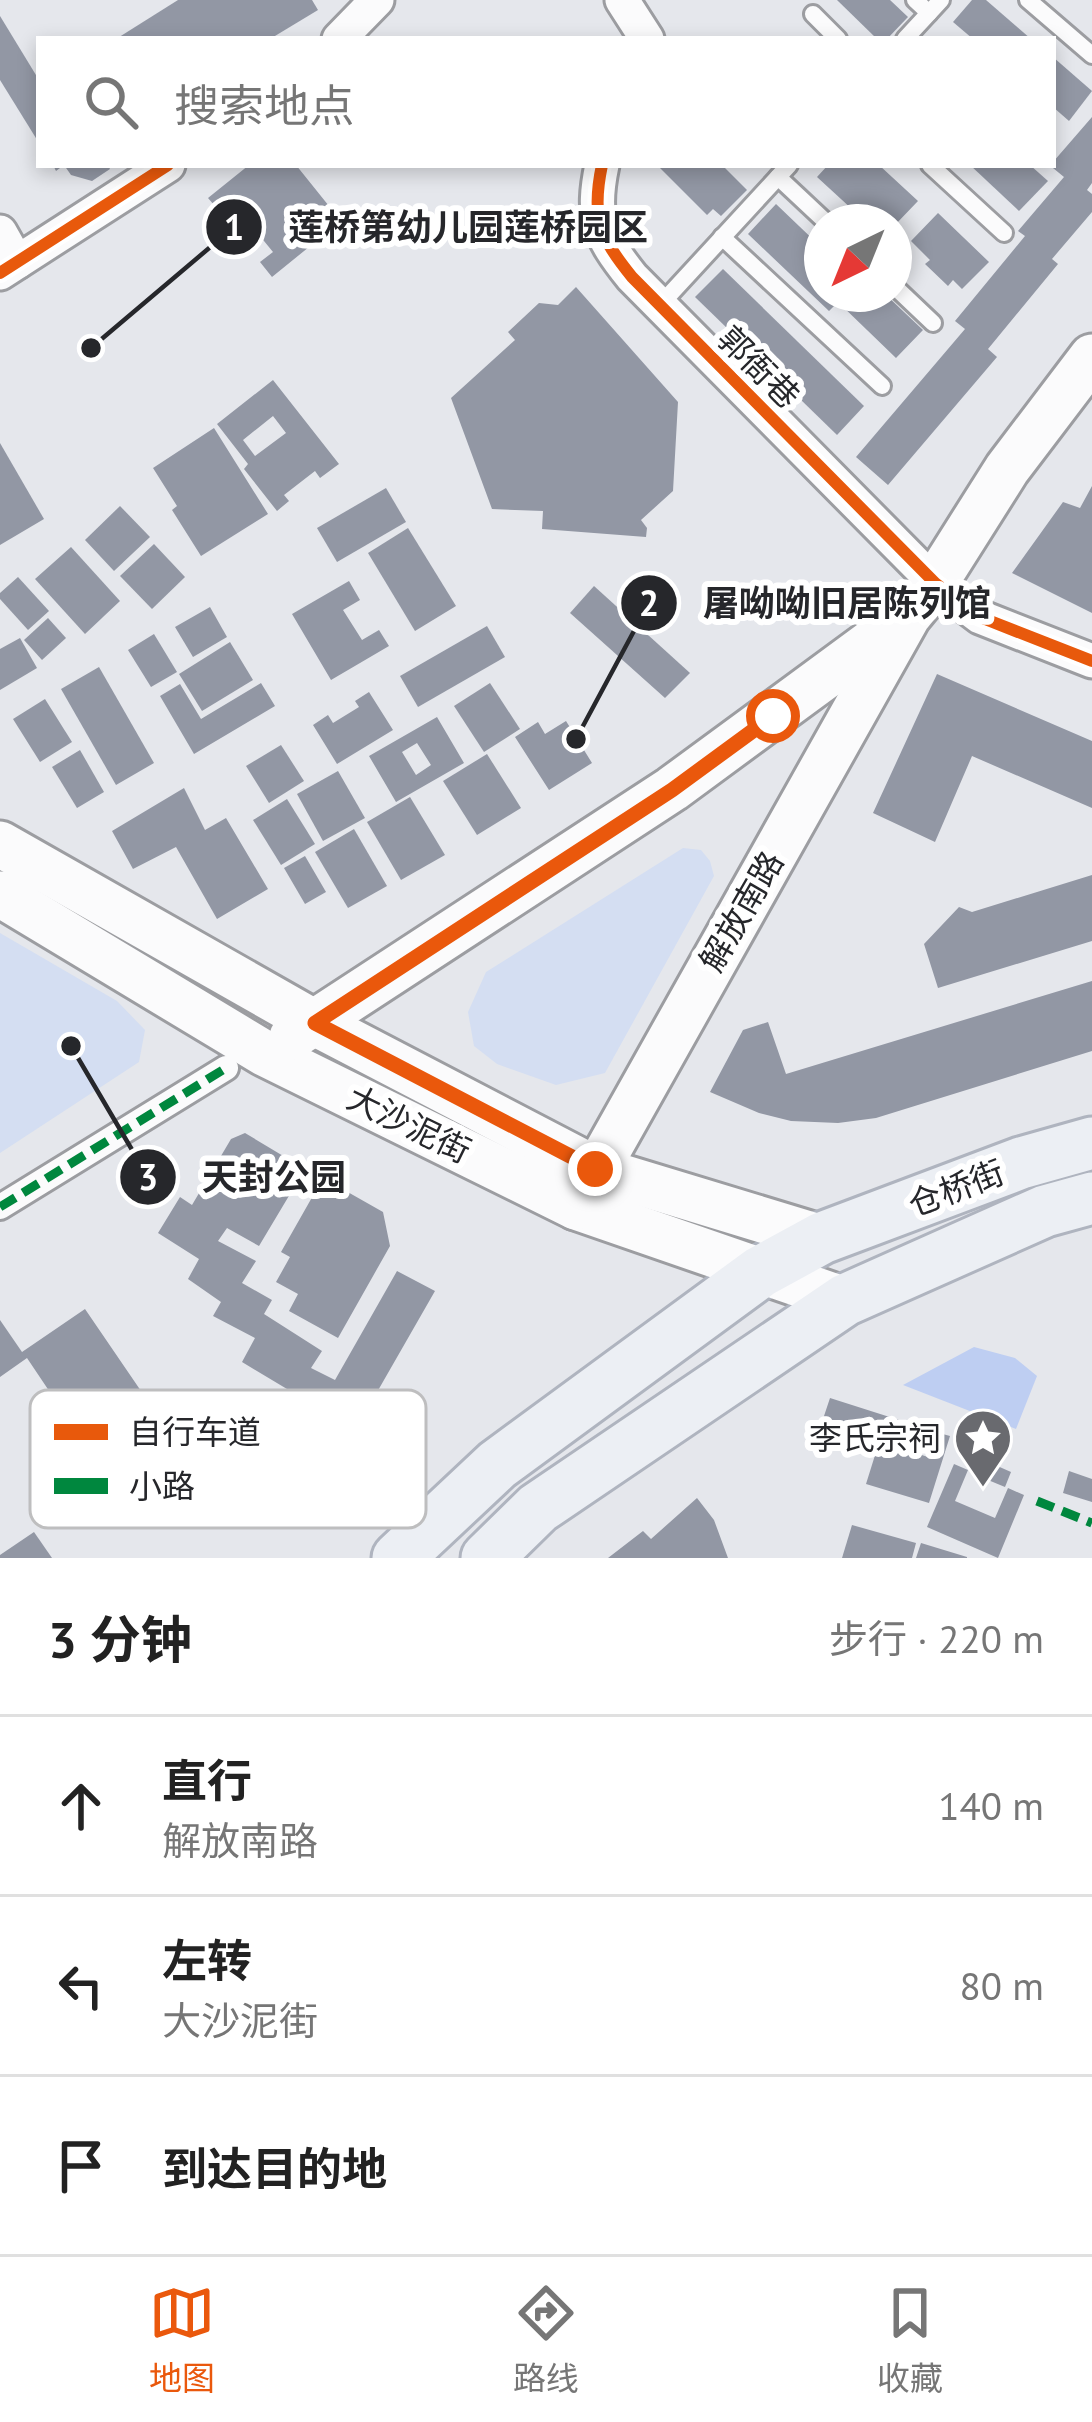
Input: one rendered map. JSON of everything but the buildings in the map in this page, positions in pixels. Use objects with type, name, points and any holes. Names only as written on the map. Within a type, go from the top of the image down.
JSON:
[{"type":"main road","name":"解放南路","points":[[586,1188],[922,599],[1006,469],[1092,357]]},
{"type":"main road","name":"解放南路","points":[[245,1060],[315,1023],[672,790],[922,599]]},
{"type":"main road","name":"大沙泥街","points":[[0,844],[315,1023],[586,1188],[823,1238]]},
{"type":"main road","name":"大沙泥街","points":[[0,894],[245,1060],[586,1188],[760,1272],[845,1300]]},
{"type":"main road","name":"仓桥街","points":[[823,1238],[1021,1163],[1092,1143]]},
{"type":"main road","name":"仓桥街","points":[[845,1300],[1045,1211],[1092,1198]]},
{"type":"main road","points":[[398,1558],[496,1465],[760,1272],[823,1238]]},
{"type":"main road","points":[[487,1558],[538,1508],[845,1300]]},
{"type":"street","points":[[343,36],[377,0]]},
{"type":"street","points":[[622,0],[645,36]]},
{"type":"street","points":[[0,232],[8,268],[163,168]]},
{"type":"street","name":"郭衙巷","points":[[602,168],[595,210],[608,248],[922,599],[1092,661]]},
{"type":"street","points":[[0,1207],[245,1060]]},
{"type":"lane","points":[[1028,0],[1092,55]]},
{"type":"lane","points":[[913,36],[928,4]]},
{"type":"lane","points":[[813,14],[835,36]]},
{"type":"lane","points":[[933,168],[1004,233]]},
{"type":"lane","points":[[660,305],[783,171],[811,204]]},
{"type":"lane","points":[[722,237],[882,386]]},
{"type":"lane","points":[[912,303],[933,323]]},
{"type":"shaded area","points":[[683,848],[701,850],[714,876],[605,1073],[556,1085],[497,1064],[474,1046],[468,1012],[486,972]]},
{"type":"shaded area","points":[[0,933],[117,1001],[145,1030],[139,1062],[0,1153]]},
{"type":"water","points":[[974,1347],[1015,1358],[1037,1376],[1016,1429],[903,1385]]},
{"type":"marked path","points":[[0,1207],[226,1068]]},
{"type":"marked path","points":[[1037,1501],[1092,1523]]},
{"type":"cycle path","points":[[0,273],[163,168]]},
{"type":"cycle path","points":[[602,168],[597,199],[600,225],[632,277],[935,583],[980,617],[1092,661]]},
{"type":"place","name":"莲桥第幼儿园莲桥园区","points":[[91,348]]},
{"type":"place","name":"屠呦呦旧居陈列馆","points":[[576,739]]},
{"type":"place","name":"天封公园","points":[[71,1046]]},
{"type":"place","name":"李氏宗祠","points":[[983,1489]]},
{"type":"route","points":[[595,1169],[315,1023],[672,790],[773,716]]}]
